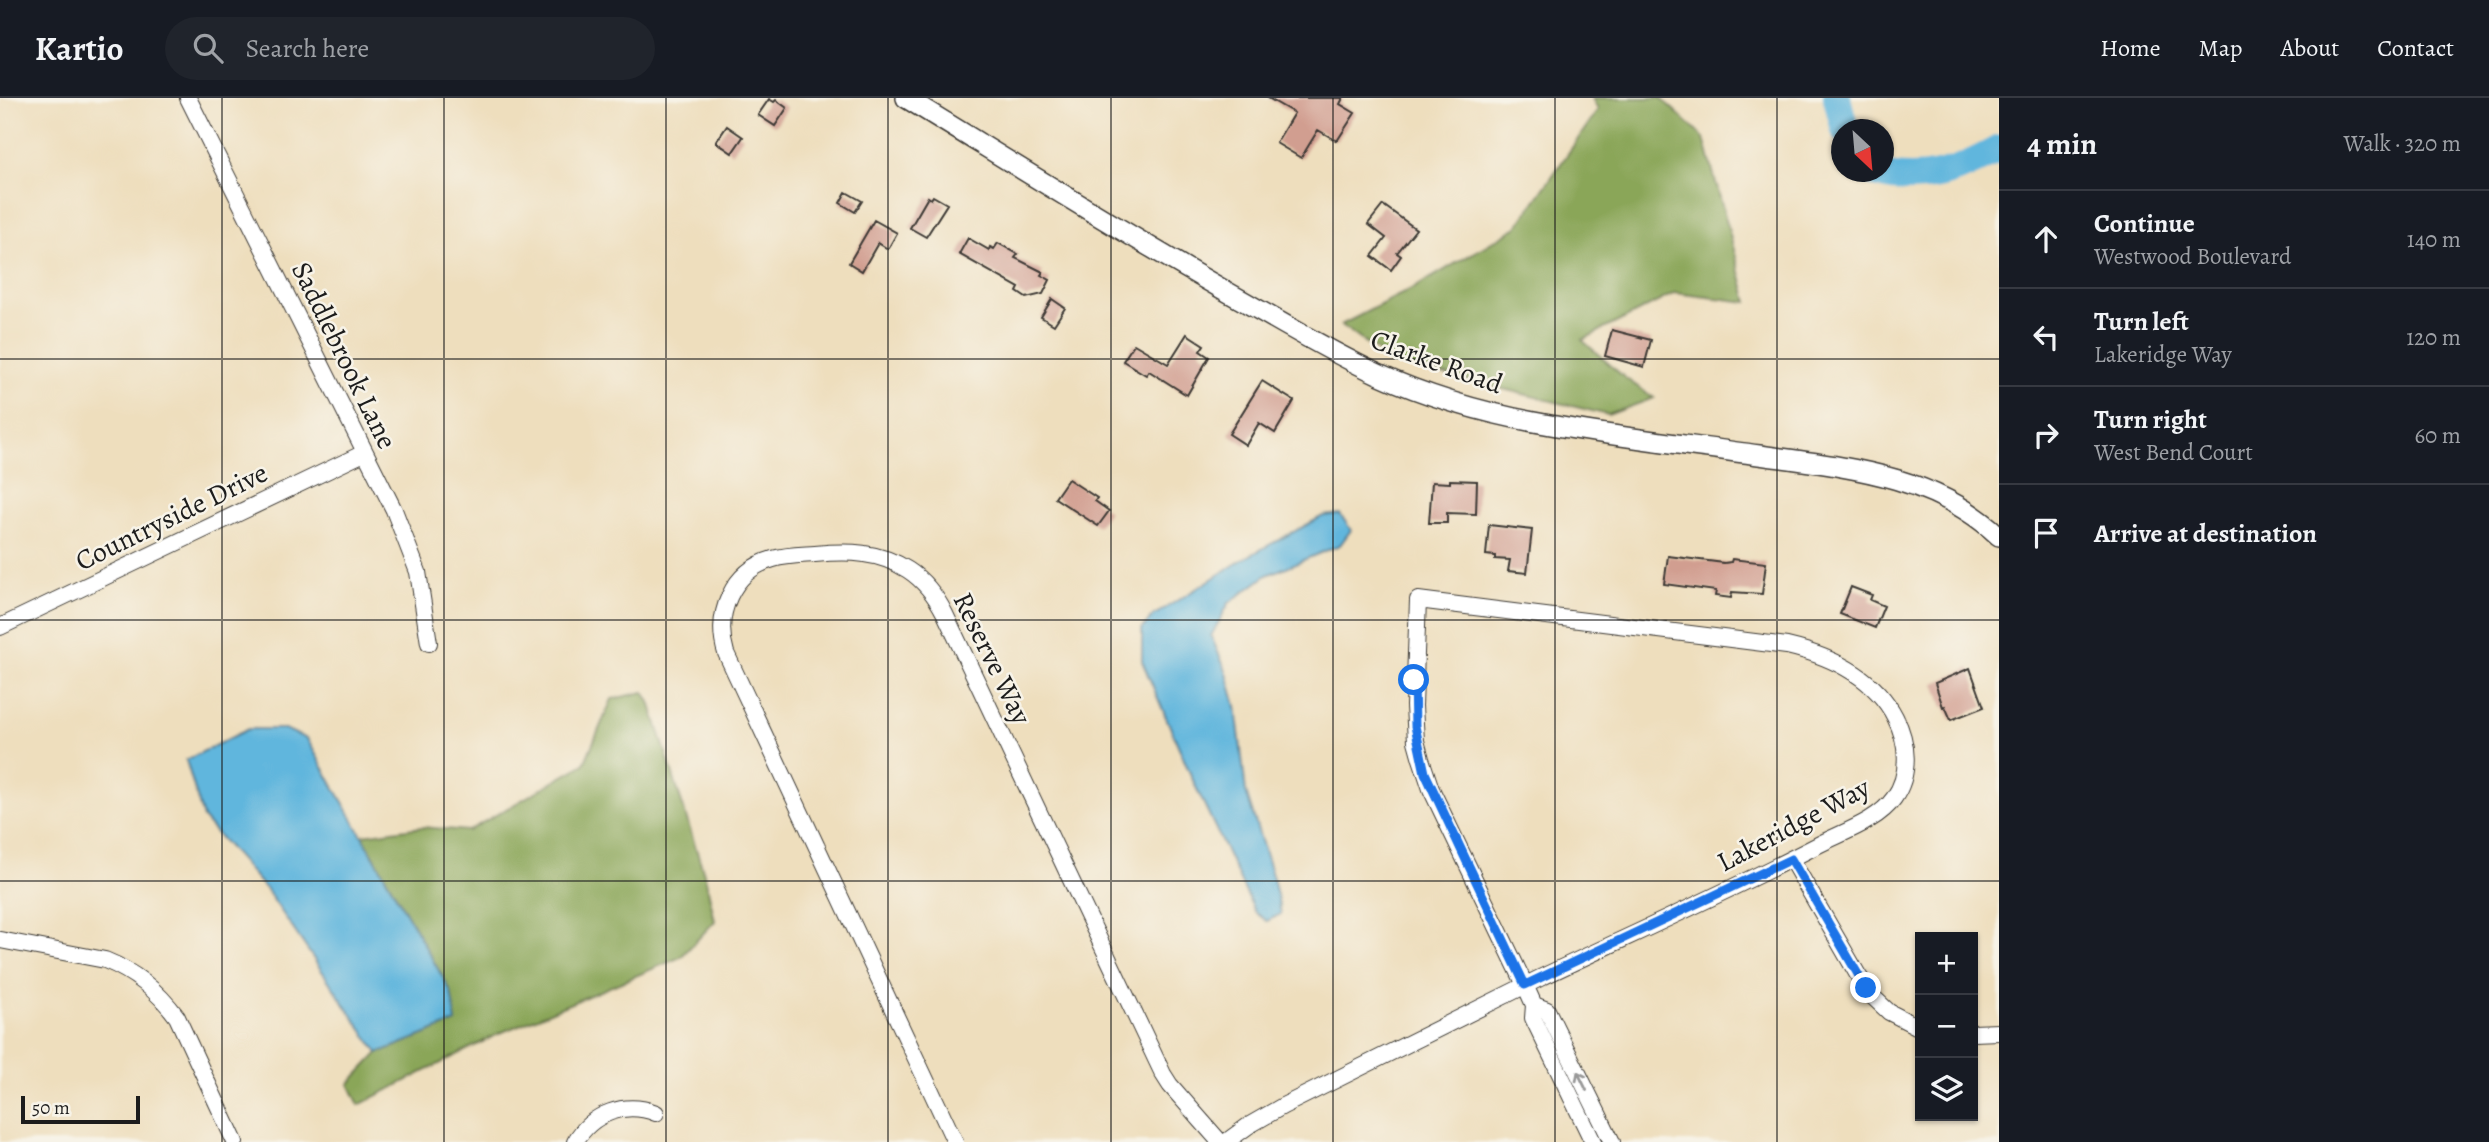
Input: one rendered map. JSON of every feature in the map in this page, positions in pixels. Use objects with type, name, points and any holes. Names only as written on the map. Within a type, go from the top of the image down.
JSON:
[{"type":"street","name":"Saddlebrook Lane","points":[[188,98],[394,510],[418,572],[429,643]]},
{"type":"street","name":"Clarke Road","points":[[906,98],[1192,272],[1326,348],[1433,396],[1546,424],[1839,466],[1891,477],[1923,487],[1956,503],[1999,536]]},
{"type":"street","name":"Countryside Drive","points":[[0,627],[364,453]]},
{"type":"street","name":"Reserve Way","points":[[955,1142],[726,653],[722,620],[728,598],[746,573],[773,559],[862,552],[897,564],[927,586],[945,614],[1156,1062],[1170,1085],[1220,1142]]},
{"type":"street","name":"Lakeridge Way","points":[[1226,1142],[1283,1106],[1525,985],[1791,859],[1881,812],[1895,796],[1906,764],[1904,745],[1894,714],[1876,691],[1845,667],[1819,654],[1787,646],[1418,600],[1414,706],[1416,740],[1421,759],[1432,789],[1525,985]]},
{"type":"street","points":[[1791,859],[1873,997],[1900,1019],[1915,1026]]},
{"type":"street","points":[[0,940],[105,960],[147,984],[164,999],[177,1017],[235,1142]]},
{"type":"street","points":[[1525,985],[1534,1005],[1533,1018],[1592,1142]]},
{"type":"street","points":[[1534,1005],[1547,1010],[1612,1142]]},
{"type":"street","points":[[1978,1033],[1999,1032]]},
{"type":"street","points":[[575,1142],[590,1124],[618,1109],[636,1107],[656,1114]]},
{"type":"green space","points":[[1592,98],[1661,98],[1704,138],[1748,302],[1675,293],[1582,340],[1625,378],[1654,398],[1608,415],[1390,361],[1341,325],[1419,285],[1517,227],[1598,110]]},
{"type":"green space","points":[[644,692],[650,702],[706,880],[715,921],[681,957],[500,1033],[359,1105],[349,1084],[378,1053],[456,1022],[451,992],[362,835],[422,827],[468,831],[584,764],[612,699]]},
{"type":"water","points":[[1340,514],[1351,530],[1340,545],[1267,575],[1229,603],[1211,636],[1227,673],[1236,706],[1246,792],[1281,914],[1267,921],[1255,912],[1195,785],[1142,661],[1142,629],[1153,616],[1245,558],[1323,516]]},
{"type":"water","points":[[248,729],[285,729],[307,739],[451,992],[456,1022],[378,1053],[268,892],[203,818],[186,760]]},
{"type":"building","points":[[1268,98],[1343,98],[1340,104],[1355,113],[1337,141],[1318,130],[1301,158],[1276,143],[1294,113]]},
{"type":"building","points":[[769,99],[774,102],[776,100],[787,108],[775,126],[758,115]]},
{"type":"building","points":[[727,126],[743,137],[732,153],[716,142]]},
{"type":"building","points":[[846,192],[862,201],[855,212],[840,203]]},
{"type":"building","points":[[933,196],[947,204],[926,237],[910,228],[928,197],[931,199]]},
{"type":"building","points":[[1383,205],[1416,229],[1397,253],[1401,256],[1391,270],[1372,256],[1386,238],[1368,224]]},
{"type":"building","points":[[874,220],[897,233],[888,249],[878,243],[862,271],[849,263]]},
{"type":"building","points":[[968,238],[989,250],[990,247],[994,249],[998,243],[1018,254],[1015,258],[1043,272],[1041,275],[1050,280],[1043,294],[1026,298],[1017,292],[1019,288],[959,254]]},
{"type":"building","points":[[1052,299],[1065,308],[1054,325],[1041,317]]},
{"type":"building","points":[[1612,330],[1651,340],[1644,367],[1605,356]]},
{"type":"building","points":[[1187,334],[1204,345],[1200,351],[1209,357],[1187,395],[1149,371],[1146,375],[1123,361],[1134,344],[1168,364]]},
{"type":"building","points":[[1262,381],[1294,401],[1275,433],[1259,423],[1246,445],[1229,434]]},
{"type":"building","points":[[1068,479],[1097,498],[1095,501],[1109,511],[1098,526],[1055,498]]},
{"type":"building","points":[[1450,480],[1477,481],[1476,514],[1447,513],[1447,523],[1429,523],[1432,482],[1450,483]]},
{"type":"building","points":[[1489,525],[1532,530],[1527,573],[1508,571],[1510,560],[1486,555]]},
{"type":"building","points":[[1668,556],[1724,563],[1731,562],[1732,559],[1766,563],[1762,594],[1732,592],[1731,598],[1715,596],[1716,591],[1664,584]]},
{"type":"building","points":[[1851,587],[1872,595],[1870,600],[1884,606],[1875,628],[1840,614]]},
{"type":"building","points":[[1970,668],[1984,707],[1951,720],[1945,706],[1943,707],[1935,683]]},
{"type":"waterway","points":[[1837,98],[1842,119]]},
{"type":"waterway","points":[[1894,177],[1922,178],[1938,175],[1968,165],[1999,149]]},
{"type":"route","points":[[1414,680],[1416,740],[1425,773],[1525,985],[1791,859],[1866,988]]}]
